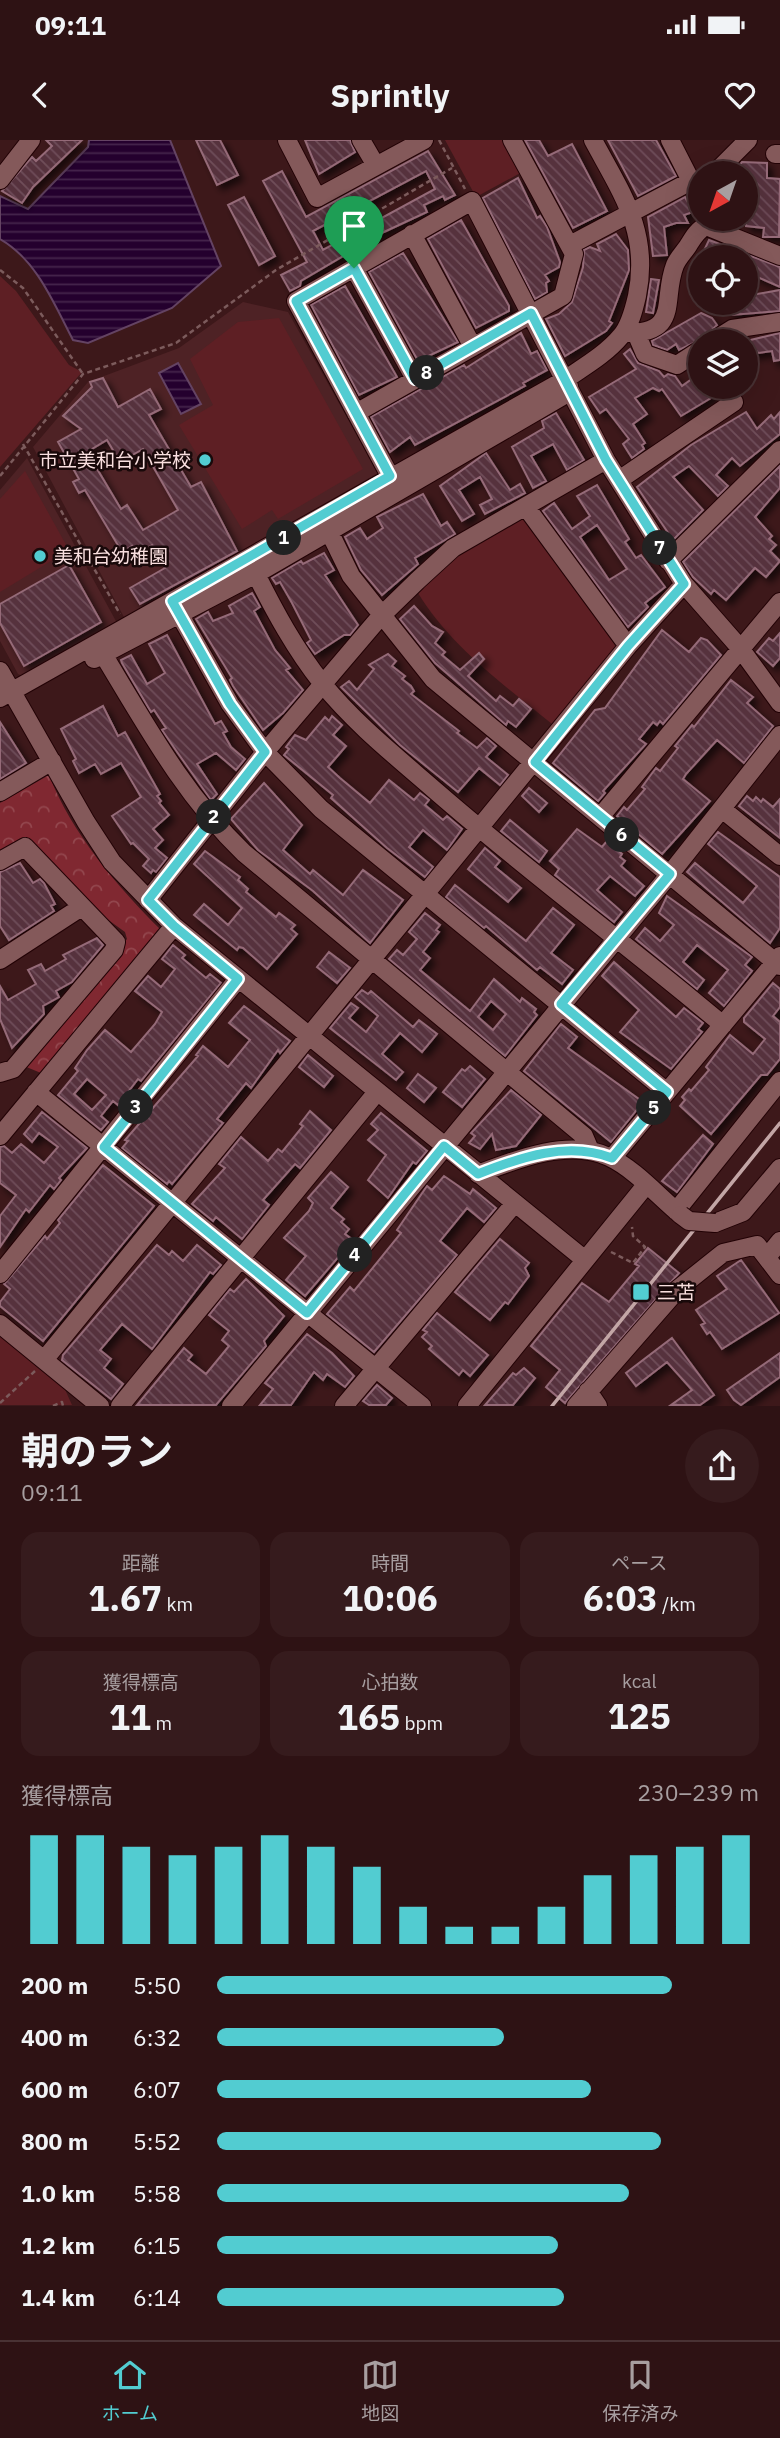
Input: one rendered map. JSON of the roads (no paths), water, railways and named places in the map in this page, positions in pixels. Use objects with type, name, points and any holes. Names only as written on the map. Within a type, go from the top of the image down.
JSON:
[{"type":"street","points":[[0,180],[31,140]]},
{"type":"street","points":[[287,140],[317,198],[375,164],[424,140]]},
{"type":"street","points":[[361,140],[375,164]]},
{"type":"street","points":[[356,412],[564,296],[575,254],[512,140]]},
{"type":"street","points":[[593,140],[632,213],[641,246],[642,263],[630,333],[645,354],[677,365],[688,358]]},
{"type":"street","points":[[570,245],[691,181],[670,140]]},
{"type":"street","points":[[727,161],[748,140]]},
{"type":"street","points":[[390,476],[296,301],[472,201],[606,460],[684,584],[740,648],[780,703]]},
{"type":"street","points":[[10,697],[103,654],[390,476],[567,382],[630,333],[660,325],[668,313],[675,265],[698,231]]},
{"type":"street","points":[[726,231],[780,256]]},
{"type":"street","points":[[412,234],[473,347]]},
{"type":"street","points":[[354,268],[415,379]]},
{"type":"street","points":[[732,329],[780,322]]},
{"type":"street","points":[[0,712],[10,697],[127,626],[256,574],[561,397],[567,382]]},
{"type":"street","points":[[619,480],[734,402]]},
{"type":"street","points":[[668,561],[780,450]]},
{"type":"street","points":[[148,900],[265,752],[380,617],[453,548],[606,460]]},
{"type":"street","points":[[526,507],[628,646]]},
{"type":"street","points":[[329,531],[351,576],[380,617],[433,679],[778,961],[612,1158]]},
{"type":"street","points":[[256,574],[285,631],[323,684],[372,736],[480,829],[617,936],[723,1025]]},
{"type":"street","points":[[44,1360],[628,646],[684,584]]},
{"type":"street","points":[[600,817],[780,602]]},
{"type":"street","points":[[175,607],[230,704],[265,752],[321,809],[667,1092]]},
{"type":"street","points":[[103,654],[178,778],[211,821],[372,961],[584,1136],[590,1150]]},
{"type":"street","points":[[0,671],[10,697],[112,862],[148,900],[174,926],[238,979],[584,1259]]},
{"type":"street","points":[[231,1405],[670,874],[780,736]]},
{"type":"street","points":[[0,792],[52,761]]},
{"type":"street","points":[[722,809],[780,856]]},
{"type":"street","points":[[0,861],[25,847],[80,908],[112,934],[116,942],[114,950],[13,1069],[0,1073]]},
{"type":"street","points":[[0,960],[80,908]]},
{"type":"street","points":[[0,1136],[174,926]]},
{"type":"street","points":[[0,1274],[238,979]]},
{"type":"street","points":[[679,1213],[780,1081]]},
{"type":"street","points":[[36,1092],[422,1405]]},
{"type":"street","points":[[120,1405],[377,1092]]},
{"type":"street","points":[[478,1174],[511,1161],[568,1150],[590,1150],[612,1158],[689,1221],[715,1223],[743,1212],[780,1168]]},
{"type":"street","points":[[467,1405],[646,1185]]},
{"type":"street","points":[[344,1405],[515,1203]]},
{"type":"street","points":[[768,1256],[780,1241]]},
{"type":"street","points":[[576,1405],[593,1398],[678,1289],[723,1253],[757,1245],[780,1275]]},
{"type":"street","points":[[0,1324],[100,1405]]},
{"type":"railway","points":[[552,1406],[780,1123]]},
{"type":"place","name":"市立美和台小学校","points":[[205,460]]},
{"type":"place","name":"美和台幼稚園","points":[[40,556]]},
{"type":"place","name":"三苫","points":[[641,1292]]}]
